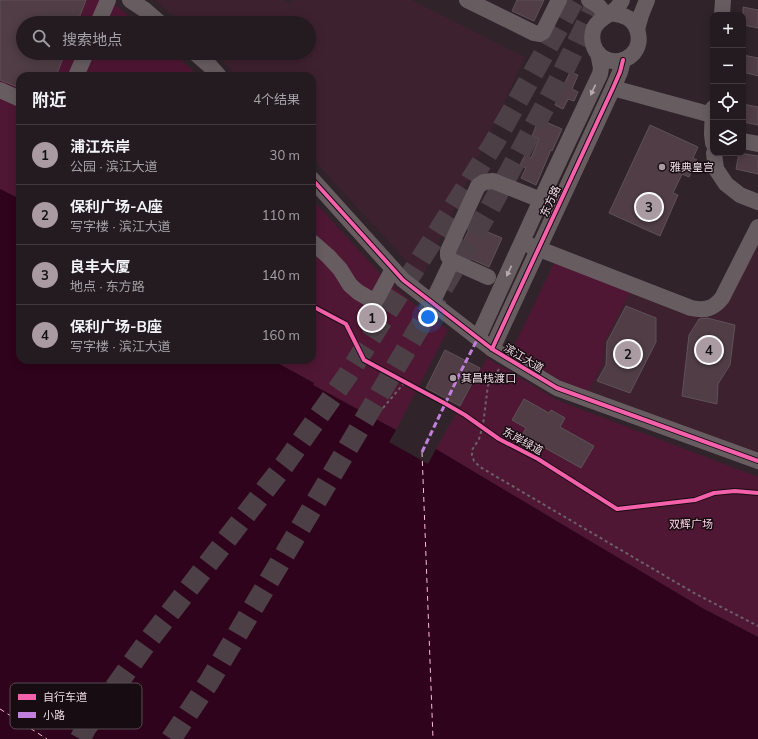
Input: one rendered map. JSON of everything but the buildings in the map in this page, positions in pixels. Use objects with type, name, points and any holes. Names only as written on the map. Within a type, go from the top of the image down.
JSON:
[{"type":"street","points":[[101,16],[108,0]]},
{"type":"street","points":[[130,0],[152,16]]},
{"type":"street","points":[[467,0],[534,33],[539,34],[543,32],[559,0]]},
{"type":"street","points":[[589,0],[599,6],[602,11],[608,15],[624,16],[629,19],[634,23],[637,29]]},
{"type":"street","name":"东方路","points":[[478,338],[600,74],[601,68],[598,53],[592,40],[594,27],[598,22],[617,8],[622,0]]},
{"type":"street","name":"东方路","points":[[492,349],[613,88],[620,72],[623,60],[635,51],[639,37],[637,29],[647,0]]},
{"type":"street","points":[[722,12],[724,0]]},
{"type":"street","points":[[598,53],[609,61],[623,60]]},
{"type":"street","points":[[78,72],[83,60]]},
{"type":"street","points":[[202,60],[215,72]]},
{"type":"street","points":[[613,88],[710,111]]},
{"type":"street","points":[[0,90],[16,97]]},
{"type":"street","points":[[746,142],[758,144]]},
{"type":"street","points":[[714,156],[716,169],[726,184],[740,195],[758,202]]},
{"type":"street","points":[[488,277],[452,261],[448,256],[448,251],[478,186],[484,182],[493,181],[541,200]]},
{"type":"street","name":"滨江大道","points":[[316,183],[403,280],[492,349],[557,388],[758,461]]},
{"type":"street","points":[[522,243],[691,308],[700,310],[709,309],[716,305],[722,298],[758,227]]},
{"type":"street","points":[[316,246],[340,269],[350,285],[358,292],[375,302],[393,269]]},
{"type":"street","points":[[432,303],[452,261]]},
{"type":"path","points":[[507,358],[488,385],[483,425],[479,439],[472,450],[474,461],[480,467],[694,594],[758,626]]},
{"type":"path","points":[[398,378],[412,386]]},
{"type":"path","points":[[383,408],[405,382]]},
{"type":"shaded area","points":[[155,0],[283,0],[291,4],[293,0],[412,0],[525,57],[422,278],[316,162],[316,72],[233,72],[222,60],[316,60],[316,16],[174,16]]},
{"type":"shaded area","points":[[0,189],[16,197],[16,364],[279,364],[314,383],[313,385],[396,430],[389,442],[428,464],[436,449],[704,609],[758,637],[758,739],[0,739]]},
{"type":"shaded area","points":[[758,240],[758,453],[588,391],[602,365],[604,342],[631,290],[705,315]]},
{"type":"green space","points":[[0,0],[107,0],[129,16],[16,16],[16,60],[181,60],[194,72],[16,72],[16,197],[0,189]]},
{"type":"green space","points":[[316,203],[384,278],[415,305],[448,330],[396,430],[313,385],[314,383],[279,364],[316,364]]},
{"type":"green space","points":[[555,261],[631,290],[604,342],[602,365],[588,391],[562,381],[511,352]]},
{"type":"green space","name":"双辉广场","points":[[487,358],[557,400],[758,477],[758,637],[704,609],[436,449]]},
{"type":"ferry route","points":[[422,452],[433,739]]},
{"type":"ferry route","points":[[0,709],[10,715]]},
{"type":"ferry route","points":[[31,729],[47,739]]},
{"type":"tunnel","points":[[118,683],[145,645],[285,464],[347,376],[494,143],[574,0]]},
{"type":"tunnel","points":[[171,739],[209,682],[490,208],[559,80],[598,0]]},
{"type":"tunnel","points":[[80,739],[85,729]]},
{"type":"marked path","points":[[422,452],[478,338]]},
{"type":"cycle path","points":[[492,349],[613,88],[620,72],[623,60]]},
{"type":"cycle path","points":[[316,183],[403,280],[492,349],[557,388],[758,461]]},
{"type":"cycle path","name":"东岸绿道","points":[[316,308],[346,324],[364,360],[465,415],[499,439],[538,459],[617,509],[695,500],[714,493],[735,491],[758,493]]},
{"type":"place","name":"雅典皇宫","points":[[662,167]]},
{"type":"place","name":"良丰大厦","points":[[649,207]]},
{"type":"place","name":"浦江东岸","points":[[372,318]]},
{"type":"place","name":"保利广场-B座","points":[[709,350]]},
{"type":"place","name":"保利广场-A座","points":[[628,354]]},
{"type":"place","name":"其昌栈渡口","points":[[453,378]]}]
